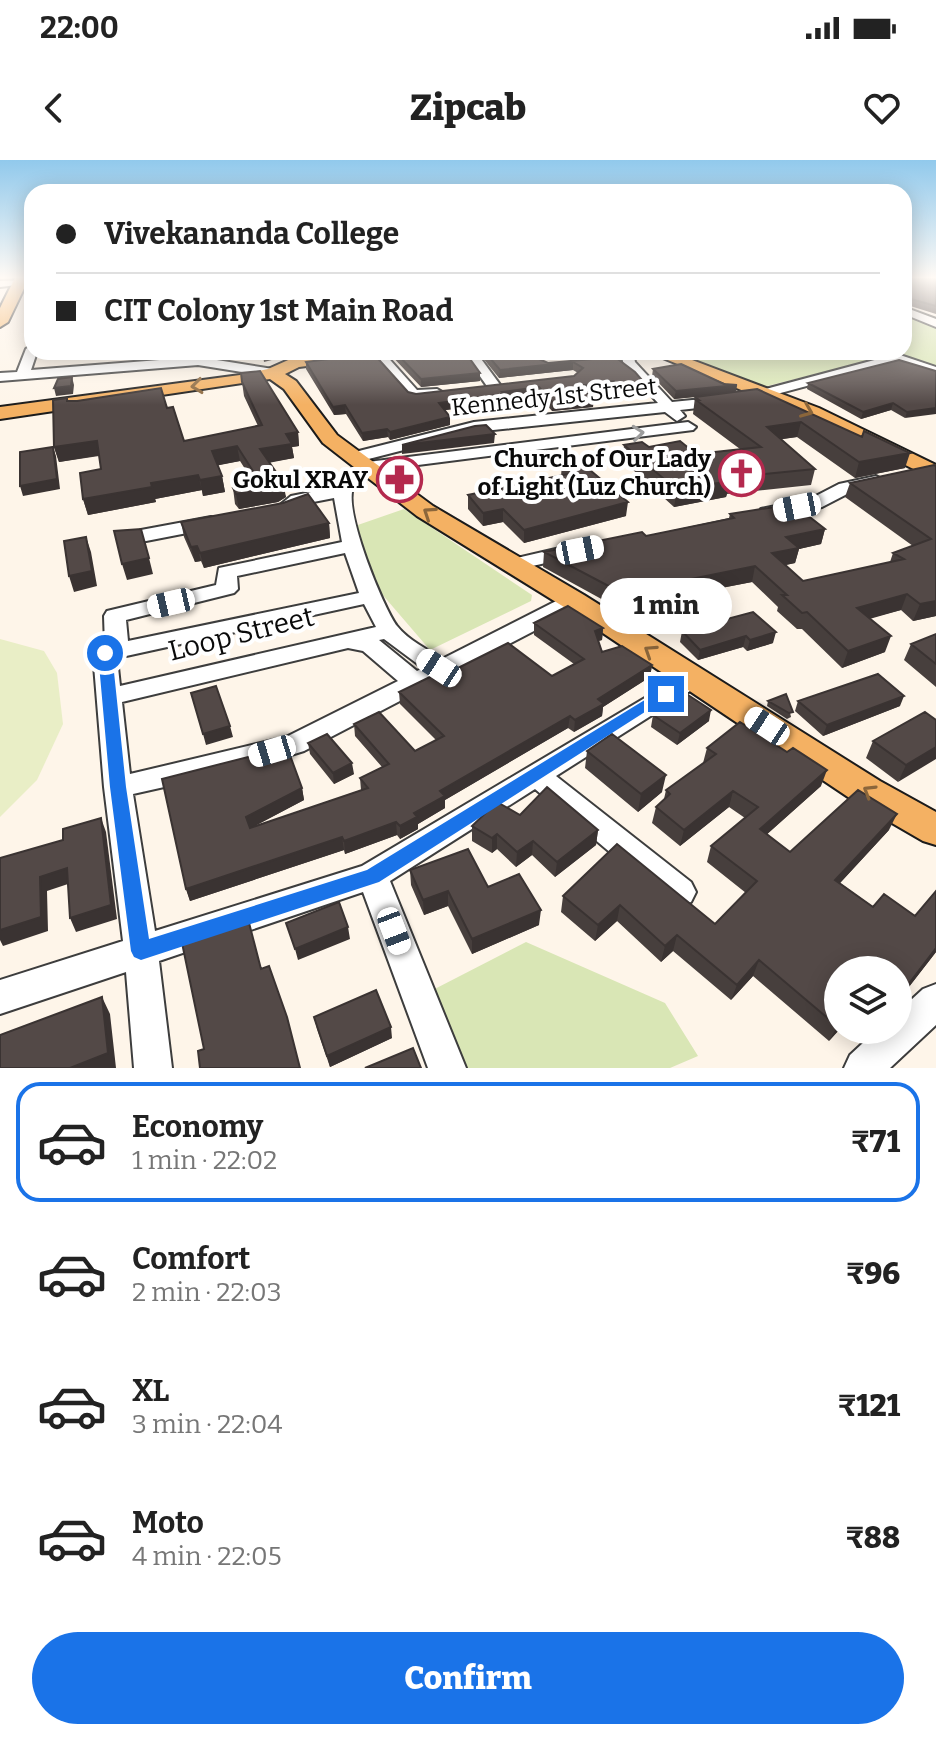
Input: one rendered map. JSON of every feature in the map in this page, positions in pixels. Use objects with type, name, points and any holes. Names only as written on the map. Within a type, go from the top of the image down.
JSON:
[{"type":"main road","points":[[0,413],[240,380],[273,373],[295,362],[311,360]]},
{"type":"main road","points":[[677,360],[812,412],[934,472]]},
{"type":"main road","points":[[273,373],[290,385],[330,439],[425,511],[574,601],[867,791],[936,830]]},
{"type":"street","points":[[22,376],[28,360]]},
{"type":"street","points":[[96,370],[97,360]]},
{"type":"street","points":[[0,377],[96,370],[145,360]]},
{"type":"street","points":[[213,360],[273,373]]},
{"type":"street","points":[[384,360],[413,395],[449,392]]},
{"type":"street","points":[[473,360],[487,387],[510,384]]},
{"type":"street","points":[[427,675],[408,648],[389,631],[352,546],[343,511],[343,491],[349,478],[360,462],[688,427],[628,360]]},
{"type":"street","name":"Kennedy 1st Street","points":[[360,462],[474,427],[743,399],[889,360]]},
{"type":"street","name":"Kennedy 1st Street","points":[[903,360],[936,371]]},
{"type":"street","points":[[748,517],[816,503],[845,488],[898,476],[934,472]]},
{"type":"street","points":[[259,513],[285,509],[297,500],[343,491]]},
{"type":"street","points":[[141,536],[231,519]]},
{"type":"street","points":[[153,1068],[108,697],[115,616],[227,589],[226,572],[352,546]]},
{"type":"street","points":[[511,565],[598,546]]},
{"type":"street","points":[[111,652],[373,596]]},
{"type":"street","points":[[118,787],[249,758],[295,744],[574,601]]},
{"type":"street","name":"Loop Street","points":[[108,697],[344,639],[389,631]]},
{"type":"street","points":[[344,639],[370,645],[427,675]]},
{"type":"street","points":[[0,997],[372,876],[692,678]]},
{"type":"street","points":[[535,774],[680,892]]},
{"type":"street","points":[[372,876],[447,1068]]},
{"type":"street","points":[[863,1068],[936,1001]]},
{"type":"green space","points":[[912,320],[936,327],[936,369],[912,360]]},
{"type":"green space","points":[[689,360],[873,360],[767,386],[756,385]]},
{"type":"green space","points":[[404,509],[532,595],[531,601],[430,650],[381,593],[352,527]]},
{"type":"green space","points":[[0,639],[44,651],[57,673],[63,724],[37,780],[0,817]]},
{"type":"green space","points":[[526,942],[665,1003],[698,1056],[670,1068],[453,1068],[423,995]]},
{"type":"building","points":[[379,360],[408,392],[416,394],[574,376],[583,368],[573,362],[500,370],[492,360],[541,360],[548,363],[619,360],[648,387],[623,390],[614,381],[578,386],[594,399],[553,403],[539,387],[502,392],[504,394],[439,403],[450,417],[390,432],[387,429],[362,433],[345,405],[333,407],[306,362]]},
{"type":"building","points":[[403,360],[471,360],[480,373],[421,379]]},
{"type":"building","points":[[899,360],[936,371],[936,408],[907,412],[893,403],[863,412],[808,383]]},
{"type":"building","points":[[681,364],[724,384],[737,385],[676,391],[653,369]]},
{"type":"building","points":[[260,371],[298,432],[286,434],[292,444],[260,449],[283,482],[276,487],[236,494],[233,488],[260,482],[237,446],[212,451],[222,476],[200,480],[198,475],[83,499],[80,473],[101,469],[97,441],[54,447],[53,400],[67,398],[67,401],[77,401],[161,388],[167,408],[173,407],[184,441],[262,425],[242,382],[241,373]]},
{"type":"building","points":[[72,377],[71,386],[54,388],[58,379]]},
{"type":"building","points":[[757,389],[862,437],[864,431],[910,453],[859,462],[801,422],[767,427],[815,469],[726,478],[730,481],[677,490],[624,445],[642,442],[649,447],[680,441],[696,454],[761,447],[695,397]]},
{"type":"building","points":[[486,425],[495,434],[402,445],[475,426]]},
{"type":"building","points":[[53,447],[57,479],[20,486],[20,452]]},
{"type":"building","points":[[578,460],[628,502],[524,530],[503,509],[483,513],[468,495],[573,473],[562,464]]},
{"type":"building","points":[[934,465],[936,601],[920,604],[907,594],[857,608],[891,636],[848,651],[807,612],[802,613],[782,595],[787,595],[755,566],[686,580],[703,594],[656,606],[618,591],[544,552],[642,532],[646,536],[734,518],[730,514],[793,504],[825,529],[786,537],[799,548],[772,553],[803,581],[904,559],[893,553],[931,539],[850,483]]},
{"type":"building","points":[[308,494],[329,523],[200,553],[197,546],[191,547],[181,522],[283,503]]},
{"type":"building","points":[[141,529],[149,558],[122,564],[114,531]]},
{"type":"building","points":[[86,537],[92,571],[69,576],[64,541]]},
{"type":"building","points":[[568,606],[603,628],[595,631],[602,652],[622,646],[652,665],[598,699],[604,704],[575,720],[570,716],[440,791],[445,796],[414,813],[417,817],[400,826],[396,822],[344,841],[342,837],[186,889],[162,779],[287,747],[302,788],[246,817],[250,828],[368,788],[360,778],[389,764],[354,724],[379,712],[415,751],[444,736],[399,692],[432,676],[436,679],[508,643],[552,676],[584,659],[534,623]]},
{"type":"building","points":[[753,612],[776,632],[750,640],[746,636],[700,650],[682,631]]},
{"type":"building","points":[[936,634],[936,664],[911,644]]},
{"type":"building","points":[[878,674],[904,696],[827,725],[798,701]]},
{"type":"building","points":[[216,686],[230,726],[203,734],[191,693]]},
{"type":"building","points":[[685,693],[711,710],[680,733],[653,715]]},
{"type":"building","points":[[786,694],[793,712],[789,713],[768,701]]},
{"type":"building","points":[[925,712],[936,720],[936,747],[906,765],[873,741]]},
{"type":"building","points":[[740,722],[787,752],[793,748],[827,770],[760,829],[790,852],[858,790],[897,814],[835,880],[873,907],[884,894],[915,916],[936,891],[936,948],[912,980],[912,956],[824,956],[824,1015],[759,960],[737,985],[677,935],[665,946],[620,905],[598,925],[563,896],[617,844],[715,924],[757,881],[711,846],[758,807],[733,791],[684,830],[656,807],[670,794],[666,790],[716,754],[707,748]]},
{"type":"building","points":[[327,734],[352,763],[333,773],[308,743]]},
{"type":"building","points":[[612,734],[666,775],[641,794],[587,751]]},
{"type":"building","points":[[547,787],[598,830],[557,862],[533,841],[517,852],[497,834],[492,838],[472,826],[497,802],[520,815]]},
{"type":"building","points":[[101,818],[111,905],[70,918],[67,868],[40,877],[41,917],[0,930],[0,858],[63,840],[63,829]]},
{"type":"building","points":[[468,849],[488,887],[519,874],[541,910],[472,939],[448,891],[423,900],[410,870]]},
{"type":"building","points":[[339,902],[348,927],[295,949],[286,923]]},
{"type":"building","points":[[248,919],[261,969],[269,966],[287,1017],[300,1068],[200,1068],[198,1051],[204,1049],[182,943]]},
{"type":"building","points":[[376,990],[391,1027],[327,1056],[314,1017]]},
{"type":"building","points":[[102,997],[108,1053],[70,1068],[0,1068],[0,1035]]},
{"type":"building","points":[[413,1048],[421,1068],[365,1068]]},
{"type":"place","name":"Church of Our Lady of Light (Luz Church)","points":[[742,473]]},
{"type":"place","name":"Gokul XRAY","points":[[399,480]]},
{"type":"route","points":[[105,653],[118,787],[141,951],[337,890],[372,876],[666,694]]}]
